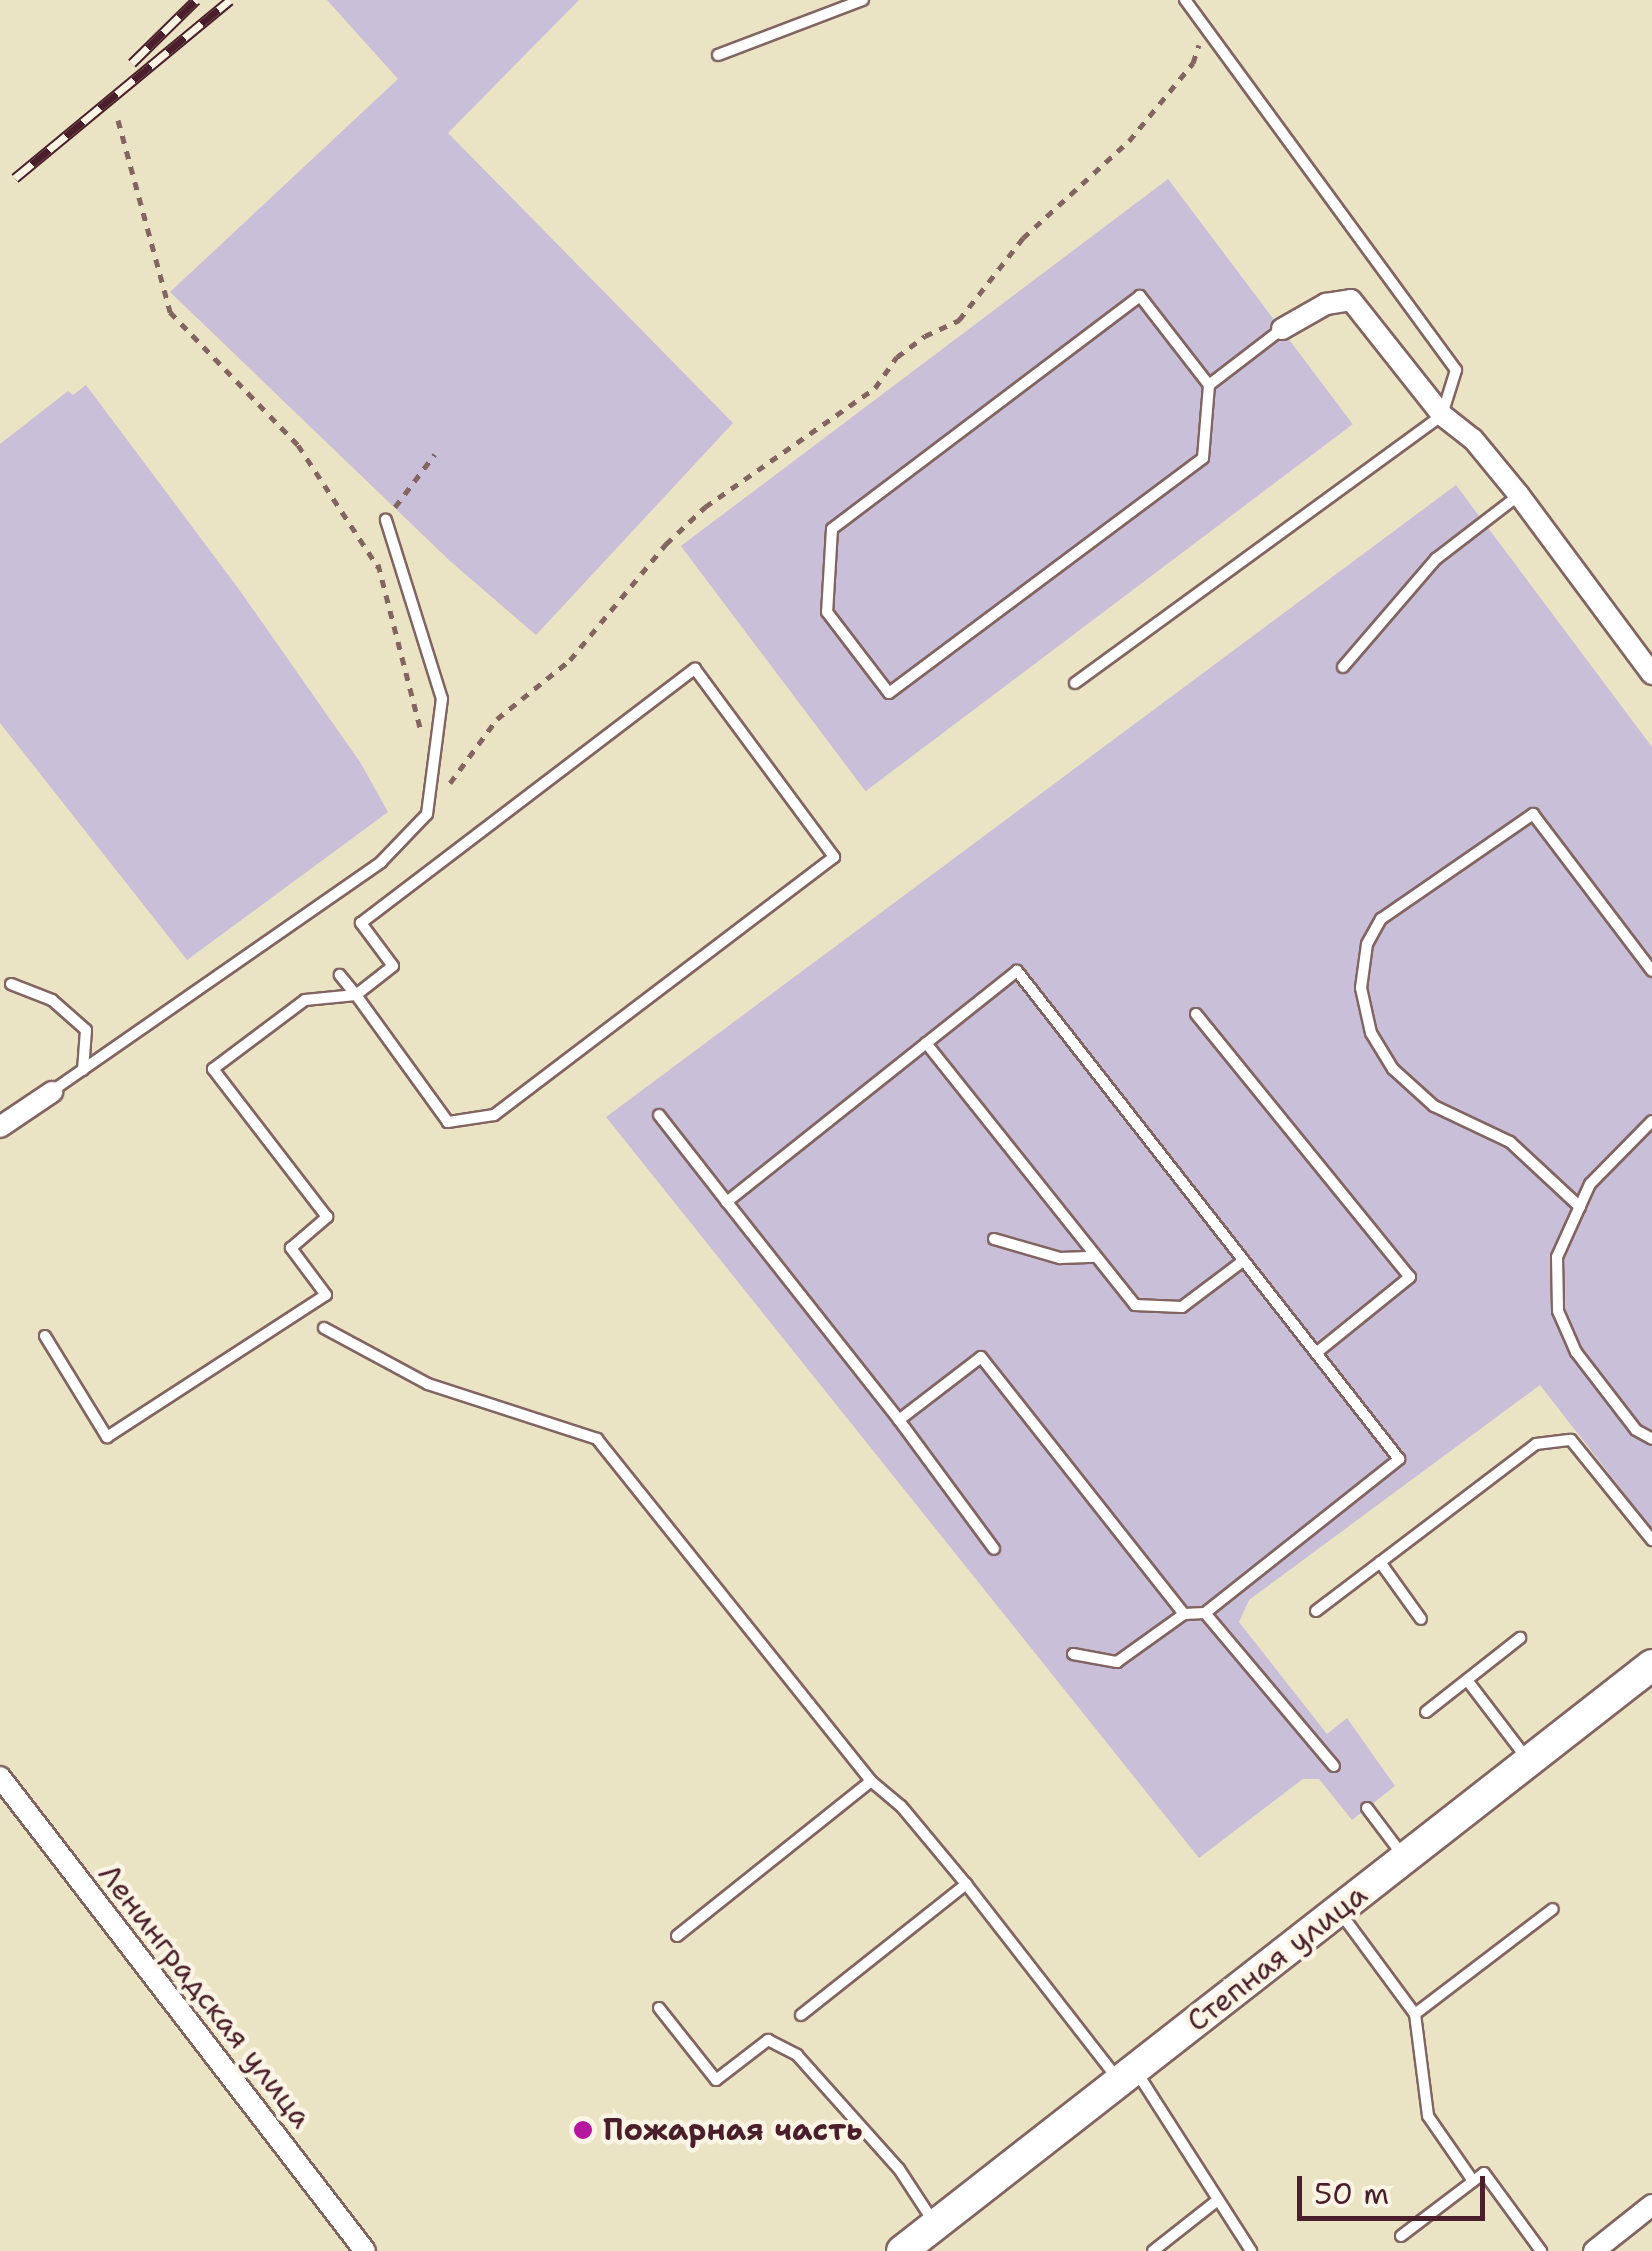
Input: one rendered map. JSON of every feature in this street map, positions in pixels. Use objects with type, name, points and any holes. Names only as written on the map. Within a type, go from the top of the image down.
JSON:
[{"type":"street","points":[[1282,329],[1326,304],[1352,300],[1442,415],[1473,439],[1519,495],[1652,674]]},
{"type":"street","points":[[0,1128],[52,1092]]},
{"type":"street","name":"Степная улица","points":[[902,2251],[1652,1665]]},
{"type":"street","name":"Ленинградская улица","points":[[0,1777],[364,2251]]},
{"type":"street","points":[[1594,2251],[1652,2205]]},
{"type":"lane","points":[[718,56],[863,0]]},
{"type":"lane","points":[[1075,683],[1442,415],[1456,370],[1184,0]]},
{"type":"lane","points":[[1208,385],[1140,296],[832,529],[827,612],[888,693],[1204,458],[1208,385],[1282,329]]},
{"type":"lane","points":[[1343,667],[1436,559],[1519,495]]},
{"type":"lane","points":[[52,1092],[411,837],[426,814],[442,699],[386,520]]},
{"type":"lane","points":[[45,1336],[107,1437],[326,1295],[291,1248],[326,1217],[213,1069],[305,1000],[356,995],[392,966],[361,923],[695,669],[834,857],[494,1115],[448,1122],[356,995],[340,975]]},
{"type":"lane","points":[[1580,1208],[1510,1142],[1434,1106],[1393,1069],[1371,1033],[1361,988],[1368,944],[1380,920],[1533,814],[1652,971]]},
{"type":"lane","points":[[301,918],[309,930]]},
{"type":"lane","points":[[727,1202],[1017,971],[1399,1460],[1205,1613],[1184,1614],[1117,1662],[1072,1654]]},
{"type":"lane","points":[[12,984],[52,1000],[86,1030],[82,1070]]},
{"type":"lane","points":[[1196,1014],[1410,1276],[1316,1353]]},
{"type":"lane","points":[[926,1044],[1136,1305],[1182,1307],[1244,1261]]},
{"type":"lane","points":[[659,1116],[899,1420],[994,1549]]},
{"type":"lane","points":[[1652,1121],[1590,1184],[1558,1257],[1558,1312],[1576,1352],[1636,1430],[1652,1439]]},
{"type":"lane","points":[[994,1239],[1060,1258],[1096,1256]]},
{"type":"lane","points":[[324,1328],[428,1384],[597,1439],[871,1781],[902,1806],[1127,2075],[1251,2251]]},
{"type":"lane","points":[[899,1420],[981,1356],[1184,1614]]},
{"type":"lane","points":[[1316,1611],[1536,1444],[1571,1440],[1652,1540]]},
{"type":"lane","points":[[1380,1562],[1421,1619]]},
{"type":"lane","points":[[1205,1613],[1334,1766]]},
{"type":"lane","points":[[1426,1712],[1520,1638]]},
{"type":"lane","points":[[1467,1680],[1528,1761]]},
{"type":"lane","points":[[677,1936],[871,1781]]},
{"type":"lane","points":[[1367,1808],[1405,1858]]},
{"type":"lane","points":[[801,2014],[966,1884]]},
{"type":"lane","points":[[1415,2014],[1553,1908]]},
{"type":"lane","points":[[1338,1910],[1415,2014],[1428,2116],[1474,2181]]},
{"type":"lane","points":[[659,2008],[716,2080],[768,2040],[796,2054],[887,2155],[935,2225]]},
{"type":"lane","points":[[1401,2236],[1484,2173],[1541,2251]]},
{"type":"lane","points":[[1153,2251],[1214,2203]]},
{"type":"path","points":[[426,814],[497,719],[570,660],[679,532],[875,388],[897,357],[959,320],[1023,238],[1139,130],[1193,63],[1205,30]]},
{"type":"path","points":[[118,120],[170,312],[298,445],[378,567]]},
{"type":"shaded area","points":[[327,0],[579,0],[448,133],[733,423],[536,635],[450,561],[170,292],[398,79]]},
{"type":"shaded area","points":[[1168,179],[1353,424],[866,791],[681,546]]},
{"type":"shaded area","points":[[86,385],[238,588],[360,762],[388,812],[187,960],[0,723],[0,444],[68,391],[73,395]]},
{"type":"shaded area","points":[[1456,485],[1652,747],[1652,1529],[1540,1385],[1249,1600],[1239,1622],[1327,1734],[1347,1718],[1395,1786],[1352,1820],[1319,1779],[1303,1779],[1199,1858],[606,1117]]},
{"type":"railway","points":[[132,63],[196,0]]},
{"type":"railway","points":[[15,178],[230,0]]},
{"type":"place","name":"Пожарная часть","points":[[583,2130]]}]
